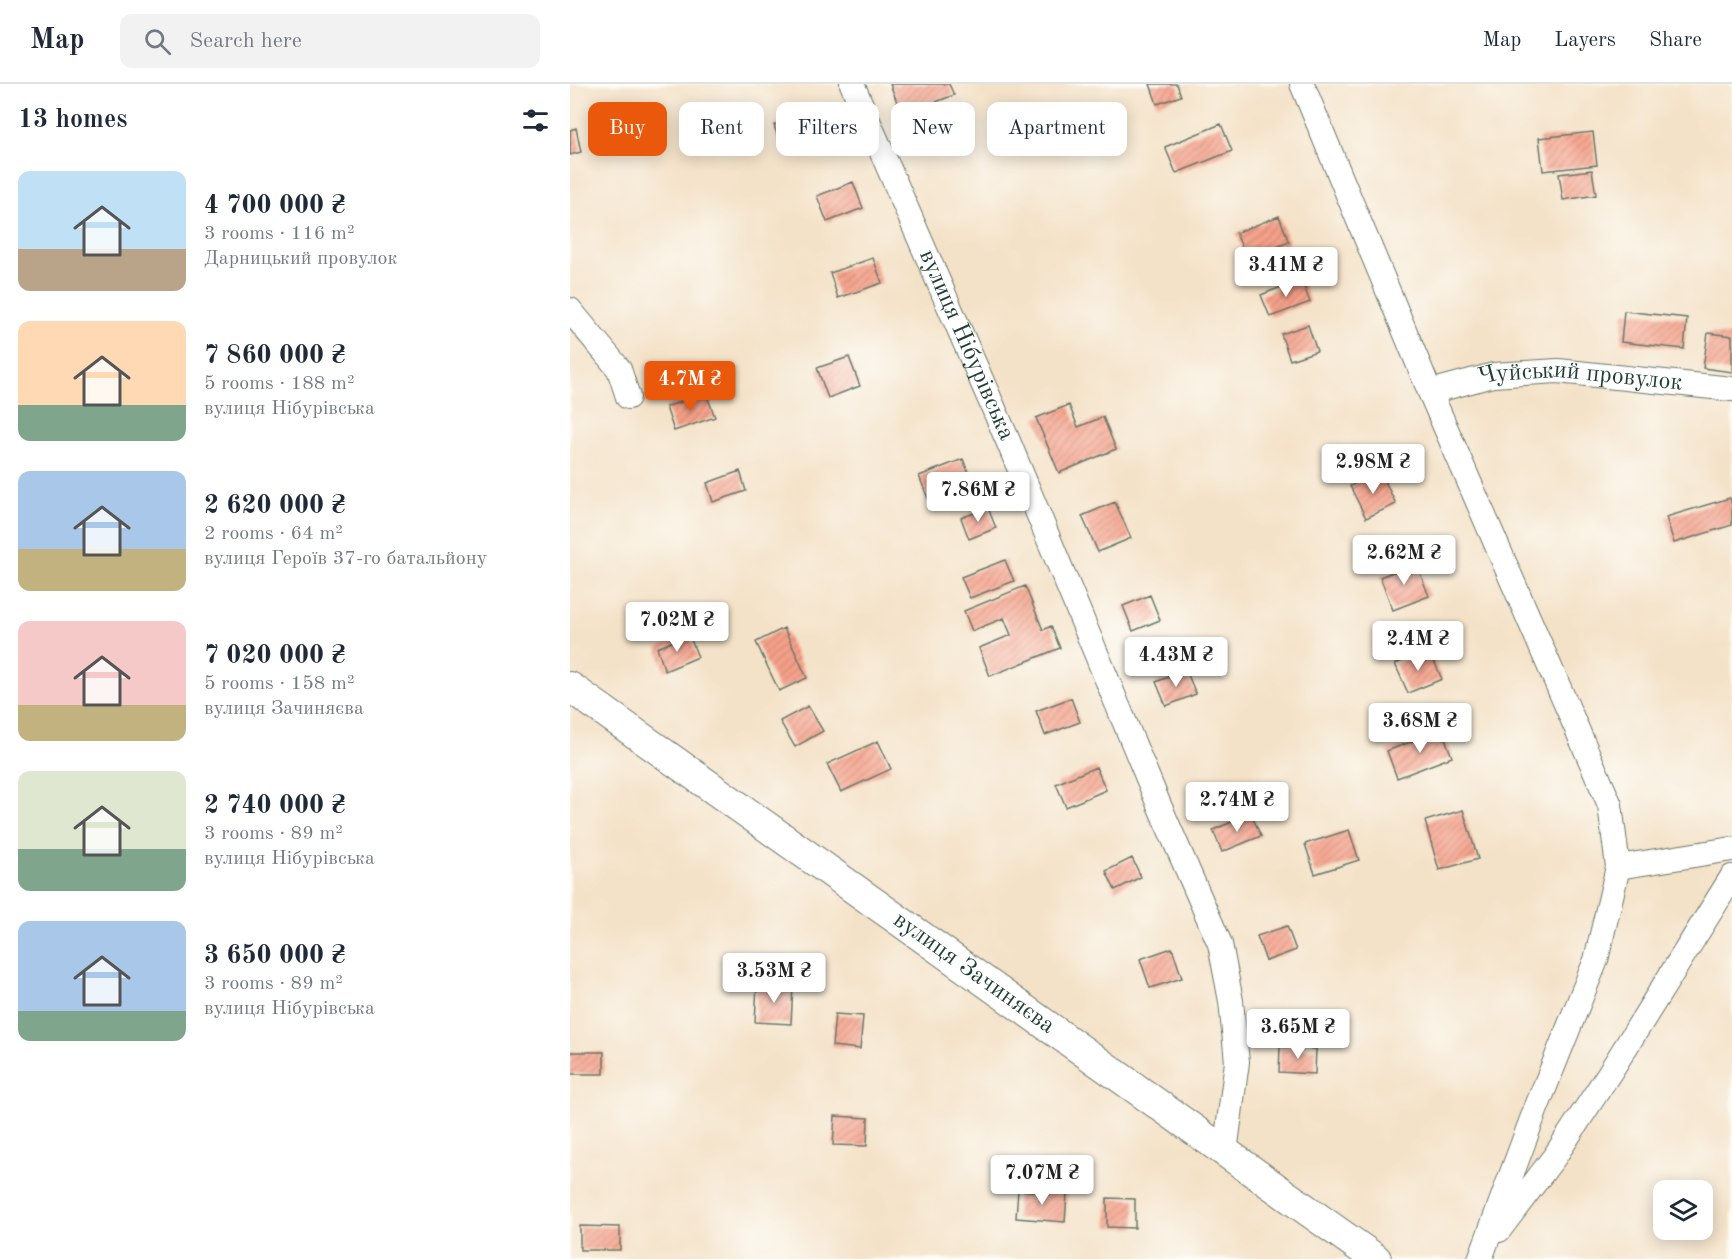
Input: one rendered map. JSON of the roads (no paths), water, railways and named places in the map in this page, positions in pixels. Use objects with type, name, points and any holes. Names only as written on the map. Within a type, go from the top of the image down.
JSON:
[{"type":"main road","name":"вулиця Зачиняєва","points":[[570,687],[1376,1259]]},
{"type":"street","name":"вулиця Нібурівська","points":[[852,84],[1008,441],[1220,944],[1231,1001],[1237,1062],[1225,1152]]},
{"type":"street","points":[[1302,84],[1430,392],[1610,805],[1618,867],[1596,960],[1535,1111],[1481,1256]]},
{"type":"street","points":[[570,310],[619,369],[628,397]]},
{"type":"street","name":"Чуйський провулок","points":[[1430,392],[1493,375],[1558,371],[1732,389]]},
{"type":"street","points":[[1618,867],[1732,849]]},
{"type":"street","points":[[1481,1256],[1555,1156],[1732,877]]}]
